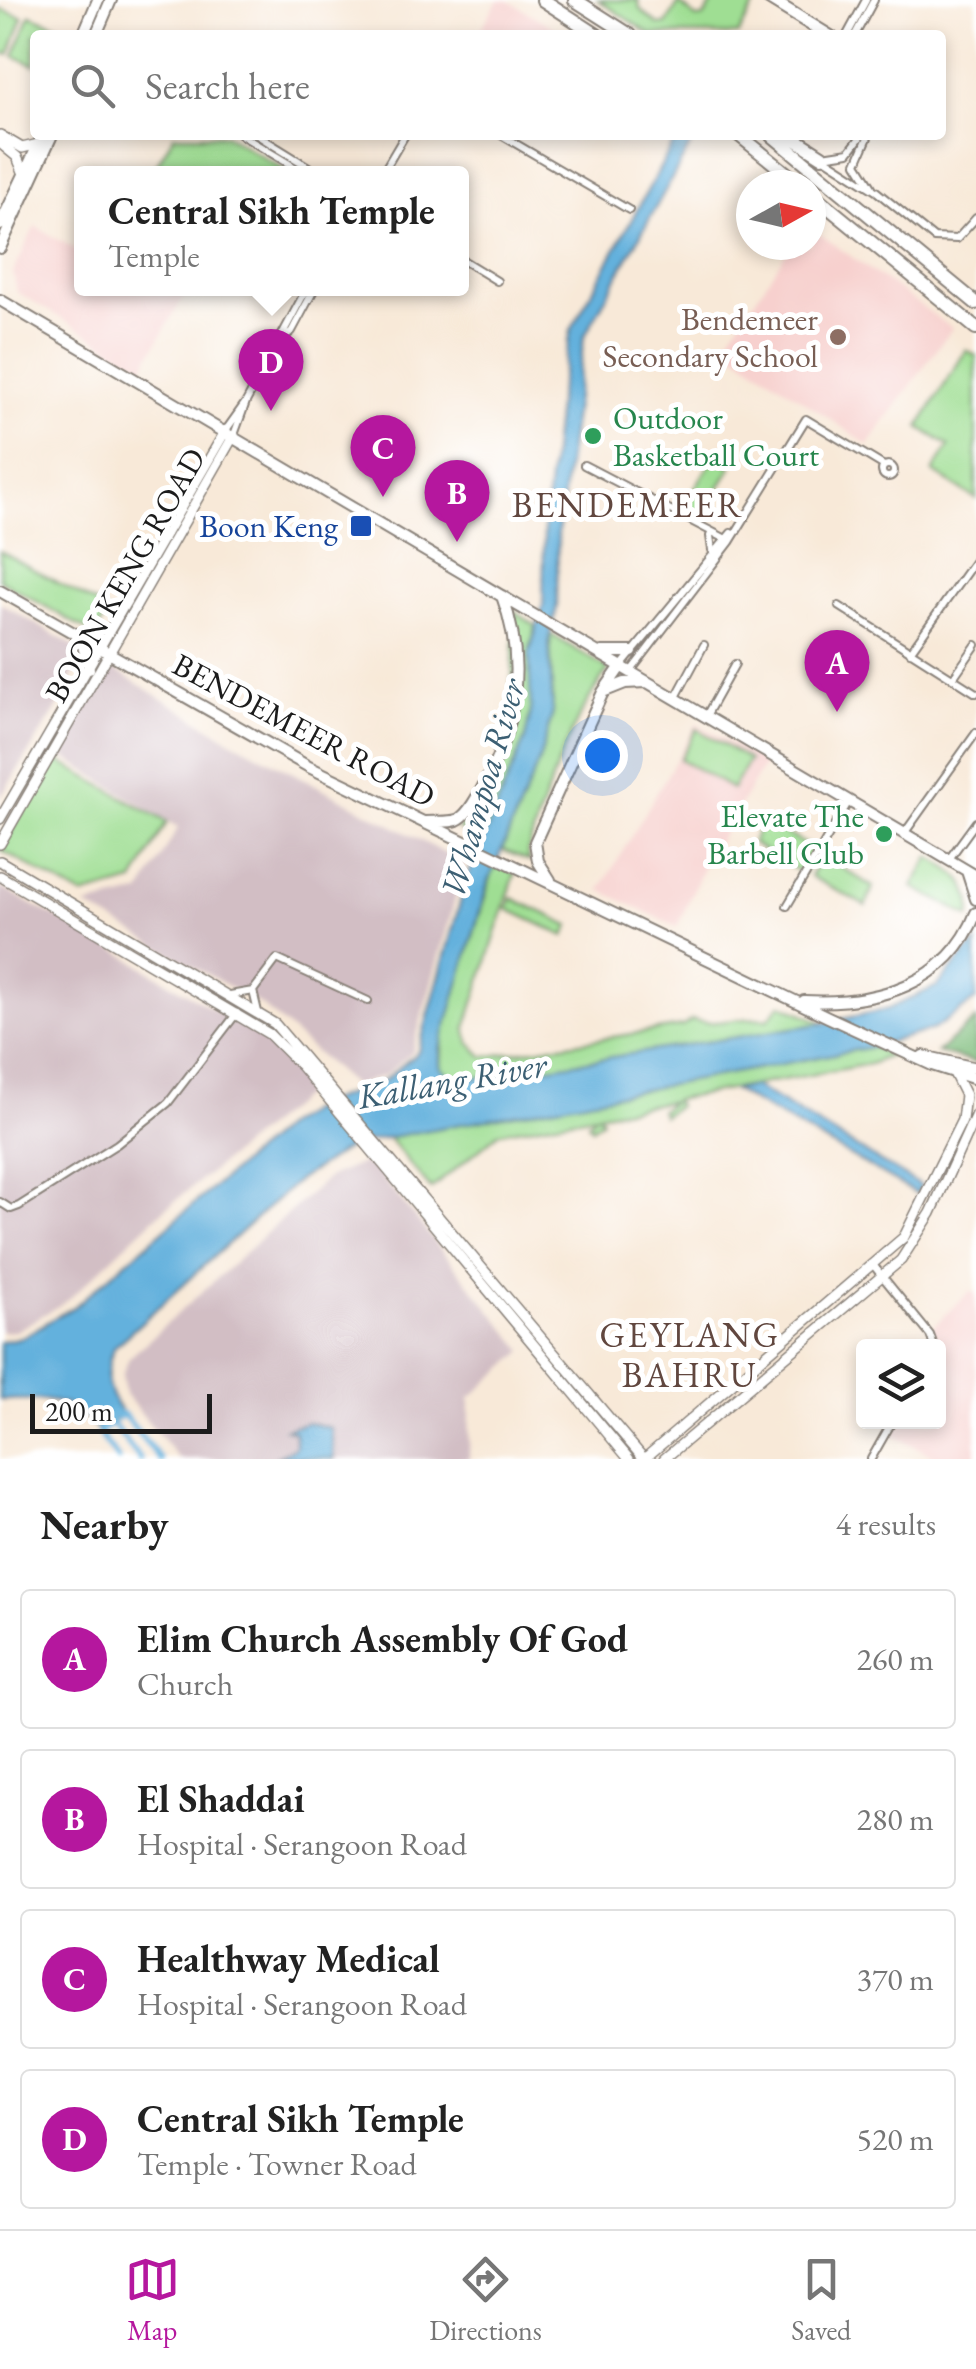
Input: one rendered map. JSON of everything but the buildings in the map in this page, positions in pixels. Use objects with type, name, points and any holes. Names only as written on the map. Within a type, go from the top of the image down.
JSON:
[{"type":"highway","points":[[542,0],[589,30]]},
{"type":"highway","points":[[578,0],[622,30]]},
{"type":"highway","points":[[745,140],[782,170]]},
{"type":"highway","points":[[778,140],[976,303]]},
{"type":"highway","points":[[797,140],[822,156]]},
{"type":"highway","points":[[826,206],[976,328]]},
{"type":"main road","points":[[85,30],[98,0]]},
{"type":"main road","points":[[99,30],[111,0]]},
{"type":"main road","points":[[0,135],[22,148],[41,140]]},
{"type":"main road","points":[[0,224],[41,140]]},
{"type":"main road","points":[[0,248],[50,140]]},
{"type":"main road","points":[[0,143],[17,158],[24,174]]},
{"type":"main road","points":[[0,300],[675,700],[906,832],[971,873],[976,899]]},
{"type":"main road","name":"BOON KENG ROAD","points":[[0,844],[230,433]]},
{"type":"main road","name":"BENDEMEER ROAD","points":[[0,591],[309,767],[828,1017],[976,1079]]},
{"type":"main road","points":[[424,822],[457,820],[468,810],[507,734],[515,695],[516,648],[502,595]]},
{"type":"main road","points":[[81,637],[89,669]]},
{"type":"main road","name":"BOON KENG ROAD","points":[[0,819],[89,669],[105,651]]},
{"type":"main road","points":[[596,652],[632,652]]},
{"type":"main road","points":[[551,881],[538,861],[535,842],[603,692],[626,668]]},
{"type":"main road","points":[[603,692],[624,683],[647,682]]},
{"type":"main road","points":[[0,861],[275,1024],[644,1459],[874,1266],[911,1226],[956,1135],[966,1101],[954,1073]]},
{"type":"main road","points":[[0,876],[269,1034],[327,1089]]},
{"type":"main road","points":[[796,1000],[849,1000],[911,985],[952,954],[976,913]]},
{"type":"main road","name":"BENDEMEER ROAD","points":[[916,1056],[976,1068]]},
{"type":"main road","points":[[664,1459],[882,1277],[912,1246],[932,1213],[976,1114]]},
{"type":"main road","points":[[383,1155],[629,1459]]},
{"type":"street","points":[[766,0],[825,30]]},
{"type":"street","points":[[850,30],[870,0]]},
{"type":"street","points":[[857,30],[870,0]]},
{"type":"street","points":[[779,4],[816,30]]},
{"type":"street","points":[[249,140],[293,166]]},
{"type":"street","points":[[265,140],[307,166]]},
{"type":"street","points":[[387,166],[402,140]]},
{"type":"street","points":[[510,140],[629,210]]},
{"type":"street","points":[[822,156],[844,154],[859,140]]},
{"type":"street","points":[[864,140],[858,167],[876,191]]},
{"type":"street","points":[[822,156],[940,240],[961,237],[976,218]]},
{"type":"street","points":[[469,264],[498,281]]},
{"type":"street","points":[[230,433],[304,296]]},
{"type":"street","points":[[281,340],[292,331],[312,296]]},
{"type":"street","points":[[626,668],[732,532],[806,419],[884,466]]},
{"type":"street","points":[[584,465],[724,542]]},
{"type":"street","points":[[702,528],[724,542]]},
{"type":"street","points":[[710,536],[712,551]]},
{"type":"street","points":[[626,668],[632,652],[712,551],[724,542]]},
{"type":"street","points":[[910,652],[976,559]]},
{"type":"street","points":[[839,606],[976,693]]},
{"type":"street","points":[[675,700],[704,645]]},
{"type":"street","points":[[953,678],[976,645]]},
{"type":"street","points":[[706,716],[735,664]]},
{"type":"street","points":[[906,832],[976,733]]},
{"type":"street","points":[[787,906],[849,800]]},
{"type":"street","points":[[948,859],[976,822]]},
{"type":"street","points":[[230,995],[253,992],[276,959],[368,1000]]},
{"type":"street","points":[[253,992],[259,1014]]},
{"type":"street","points":[[0,1202],[10,1209],[19,1206],[135,1130],[191,1078],[242,1004]]},
{"type":"street","points":[[874,1266],[931,1339]]},
{"type":"street","points":[[871,1459],[888,1429]]},
{"type":"shaded area","points":[[498,0],[507,0],[558,30],[481,30]]},
{"type":"shaded area","points":[[35,226],[74,249],[74,296],[184,296],[143,367],[17,292],[13,273]]},
{"type":"shaded area","name":"Bendemeer Secondary School","points":[[826,239],[952,328],[868,445],[724,346],[781,260],[826,260]]},
{"type":"shaded area","points":[[0,603],[74,646],[81,658],[56,710],[0,798]]},
{"type":"shaded area","points":[[110,667],[229,739],[465,864],[412,1052],[385,1075],[354,1086],[260,1004],[86,906],[141,893],[178,828],[59,754]]},
{"type":"shaded area","points":[[697,724],[765,763],[704,866],[677,927],[600,890]]},
{"type":"shaded area","points":[[0,887],[117,951],[266,1041],[298,1077],[305,1095],[159,1214],[68,1300],[16,1331],[0,1332]]},
{"type":"shaded area","points":[[363,1163],[375,1169],[524,1351],[470,1398],[469,1459],[179,1459],[125,1394],[122,1375],[129,1358],[327,1178]]},
{"type":"shaded area","points":[[970,1291],[976,1294],[976,1459],[940,1459],[891,1434],[894,1429],[946,1429],[946,1339],[936,1339],[932,1328]]},
{"type":"green space","points":[[598,0],[638,0],[640,9],[658,25],[666,24],[679,3],[696,18],[704,17],[713,3],[709,0],[758,0],[741,30],[643,30]]},
{"type":"green space","points":[[0,9],[23,17],[9,55],[0,52]]},
{"type":"green space","points":[[30,15],[62,27],[30,30],[30,63],[14,56]]},
{"type":"green space","points":[[171,140],[234,140],[277,166],[156,166]]},
{"type":"green space","points":[[966,350],[976,356],[976,499],[933,472],[949,446],[919,427]]},
{"type":"green space","points":[[715,456],[732,467],[700,518],[683,507]]},
{"type":"green space","points":[[0,551],[102,607],[107,613],[95,635],[0,580]]},
{"type":"green space","points":[[512,610],[536,626],[529,654],[532,705],[525,738],[483,839],[457,829],[476,810],[500,762],[510,706],[515,624]]},
{"type":"green space","points":[[550,634],[609,669],[583,709],[561,757],[527,853],[530,861],[502,850],[539,761],[553,713]]},
{"type":"green space","points":[[697,729],[749,760],[732,789],[680,759]]},
{"type":"green space","points":[[51,757],[167,822],[134,882],[82,896],[1,850]]},
{"type":"green space","points":[[766,822],[817,851],[803,874],[752,843],[760,824]]},
{"type":"green space","points":[[823,856],[873,887],[866,906],[810,876]]},
{"type":"green space","points":[[930,857],[966,888],[970,917],[913,887]]},
{"type":"green space","points":[[495,864],[515,874],[466,1028],[470,1043],[484,1057],[683,1026],[692,1020],[768,1019],[781,1004],[824,1023],[577,1063],[583,1099],[872,1047],[891,1055],[870,1064],[674,1100],[677,1106],[663,1116],[660,1111],[672,1101],[598,1114],[602,1120],[592,1128],[588,1123],[595,1115],[500,1132],[431,1189],[386,1135],[579,1099],[487,1077],[454,1079],[441,1068],[443,1035]]},
{"type":"green space","points":[[512,898],[570,925],[565,936],[507,909]]},
{"type":"green space","points":[[976,1019],[976,1063],[937,1052]]},
{"type":"water","name":"Kallang River","points":[[675,140],[693,140],[584,337],[558,533],[557,607],[549,639],[553,712],[539,761],[488,883],[440,1049],[440,1067],[451,1078],[487,1077],[824,1023],[888,1009],[937,986],[976,942],[976,1000],[934,1029],[872,1047],[354,1144],[297,1181],[113,1348],[108,1383],[123,1414],[99,1433],[68,1405],[43,1400],[0,1400],[0,1342],[22,1337],[75,1306],[286,1125],[321,1104],[383,1081],[418,1052],[467,878],[525,739],[531,711],[529,654],[543,606],[544,525],[558,397],[571,330]]},
{"type":"water","points":[[754,1086],[921,1186],[917,1194],[733,1090]]},
{"type":"water","points":[[307,1422],[331,1428],[334,1459],[278,1456],[295,1447],[295,1432],[286,1429]]},
{"type":"waterway","points":[[118,1418],[123,1414],[160,1459]]},
{"type":"waterway","points":[[107,1417],[140,1459]]},
{"type":"waterway","points":[[108,1426],[99,1433],[118,1459]]},
{"type":"place","name":"Bendemeer Secondary School","points":[[838,337]]},
{"type":"place","name":"Central Sikh Temple","points":[[271,411]]},
{"type":"place","name":"Outdoor Basketball Court","points":[[593,436]]},
{"type":"place","name":"Healthway Medical","points":[[383,497]]},
{"type":"place","name":"Boon Keng","points":[[361,526]]},
{"type":"place","name":"El Shaddai","points":[[457,542]]},
{"type":"place","name":"Elim Church Assembly Of God","points":[[837,712]]},
{"type":"place","name":"Elevate The Barbell Club","points":[[884,834]]},
{"type":"district","name":"BENDEMEER","points":[[628,504]]},
{"type":"district","name":"GEYLANG BAHRU","points":[[690,1354]]},
{"type":"water label","name":"Whampoa River","points":[[482,788]]}]
